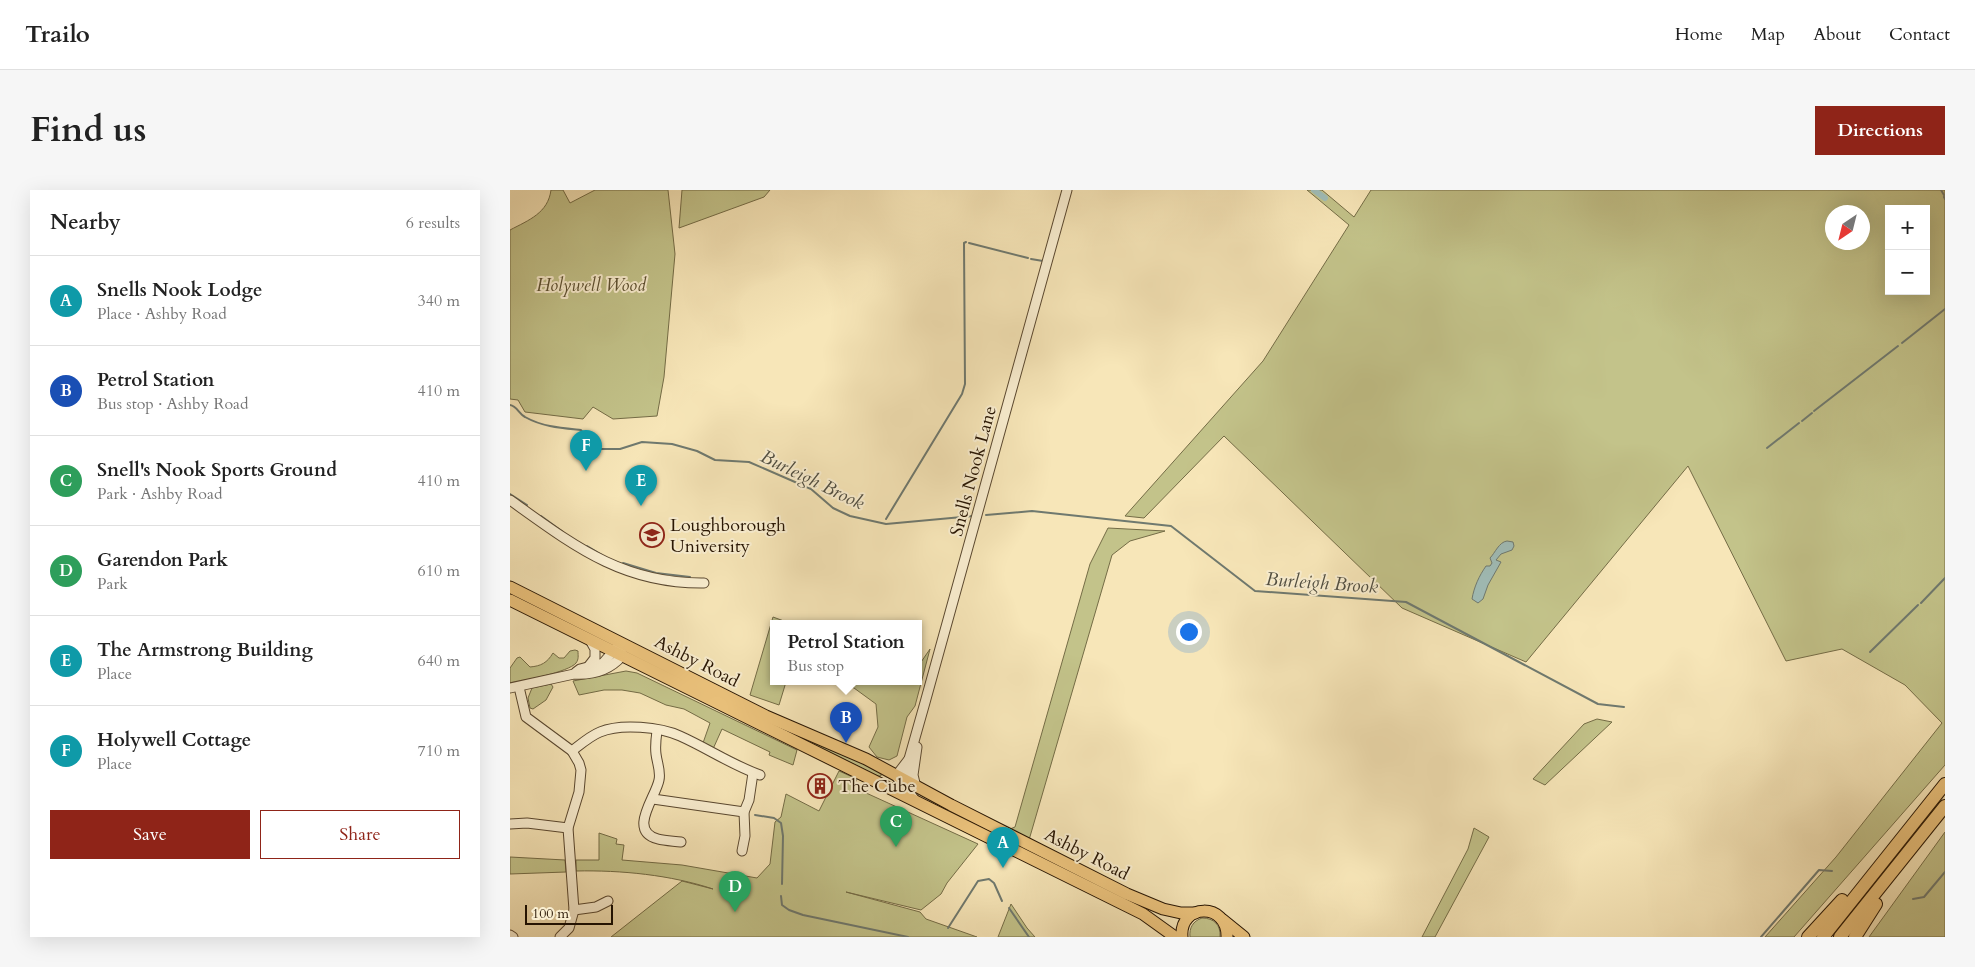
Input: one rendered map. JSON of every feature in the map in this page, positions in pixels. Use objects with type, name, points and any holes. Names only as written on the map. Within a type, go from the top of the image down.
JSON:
[{"type":"highway","points":[[1823,937],[1945,784]]},
{"type":"highway","points":[[1840,937],[1945,806]]},
{"type":"highway","points":[[1808,937],[1914,821]]},
{"type":"highway","points":[[1854,937],[1912,849]]},
{"type":"main road","name":"Ashby Road","points":[[510,587],[766,716],[841,747],[898,782],[917,802],[1143,914],[1175,937]]},
{"type":"main road","name":"Ashby Road","points":[[510,600],[617,653],[898,782],[916,787],[1145,902],[1171,911],[1195,913],[1210,911],[1222,919]]},
{"type":"main road","points":[[1182,937],[1184,922],[1195,913]]},
{"type":"main road","points":[[1222,919],[1225,924],[1227,937]]},
{"type":"main road","points":[[1222,919],[1244,937]]},
{"type":"street","name":"Snells Nook Lane","points":[[898,782],[909,759],[1067,190]]},
{"type":"street","points":[[510,500],[569,542],[610,565],[679,587],[704,583]]},
{"type":"street","points":[[587,667],[595,658],[595,649],[590,640]]},
{"type":"street","points":[[560,937],[569,928],[574,910],[568,828],[582,777],[579,762],[572,751],[526,717],[515,687],[574,674],[604,670],[612,666],[621,642]]},
{"type":"street","points":[[574,674],[580,669],[603,663],[617,653]]},
{"type":"street","points":[[572,751],[600,732],[613,728],[657,730],[679,735],[728,762],[756,774],[744,812],[745,836],[741,847]]},
{"type":"street","points":[[657,730],[656,755],[660,775],[653,799],[643,818],[646,831],[658,839],[677,840]]},
{"type":"street","points":[[916,734],[917,746],[913,775],[916,787]]},
{"type":"street","points":[[653,799],[744,812]]},
{"type":"street","points":[[510,824],[527,823],[568,828]]},
{"type":"street","points":[[574,910],[596,907],[609,899]]},
{"type":"green space","name":"Holywell Wood","points":[[551,190],[563,190],[570,203],[595,190],[668,190],[675,254],[664,377],[657,416],[613,419],[593,407],[583,419],[525,412],[518,400],[510,399],[510,230],[531,219],[542,210],[546,205]]},
{"type":"green space","points":[[682,190],[770,190],[764,197],[679,228]]},
{"type":"green space","points":[[1307,190],[1322,190],[1354,217],[1371,190],[1945,190],[1945,765],[1794,937],[1765,937],[1836,857],[1942,723],[1905,685],[1842,649],[1786,661],[1688,466],[1526,662],[1402,608],[1224,436],[1144,518],[1125,516],[1263,361],[1349,225]]},
{"type":"green space","points":[[1108,528],[1165,531],[1130,541],[1112,555],[1029,840],[1010,829],[1015,827],[1090,564]]},
{"type":"green space","points":[[770,627],[770,685],[785,685],[779,705],[750,695]]},
{"type":"green space","points":[[930,649],[922,679],[922,661]]},
{"type":"green space","points":[[570,651],[578,651],[578,659],[572,666],[545,676],[510,683],[510,668],[517,658],[520,657],[530,667],[534,667],[546,662],[553,653],[559,658],[564,658]]},
{"type":"green space","points":[[628,655],[881,771],[881,776],[878,776]]},
{"type":"green space","points":[[626,671],[637,673],[797,750],[793,765],[769,755],[770,752],[722,729],[713,749],[703,743],[710,723],[684,709],[666,705],[640,693],[622,690],[604,690],[579,695],[573,681]]},
{"type":"green space","points":[[551,684],[553,687],[546,700],[533,709],[530,708],[528,698],[532,688]]},
{"type":"green space","points":[[846,685],[921,685],[915,706],[907,717],[897,756],[889,760],[877,757],[869,747],[878,727],[876,704],[854,688]]},
{"type":"green space","points":[[1597,719],[1612,722],[1545,785],[1533,779],[1584,724]]},
{"type":"green space","points":[[839,771],[857,779],[853,787],[978,844],[947,883],[941,894],[921,910],[846,892],[920,912],[926,919],[977,937],[611,937],[682,881],[713,889],[680,880],[646,874],[576,871],[576,860],[599,860],[599,833],[617,839],[616,844],[624,845],[622,860],[682,865],[757,878],[770,864],[775,822],[781,817],[786,794],[819,811]]},
{"type":"green space","points":[[1474,828],[1489,837],[1435,937],[1422,937],[1468,849]]},
{"type":"green space","points":[[1945,832],[1945,937],[1869,937]]},
{"type":"green space","points":[[510,857],[565,860],[566,872],[510,874]]},
{"type":"green space","points":[[1011,904],[1027,928],[1035,937],[998,937]]},
{"type":"green space","points":[[1202,918],[1210,919],[1216,923],[1220,937],[1190,937],[1192,925]]},
{"type":"water","points":[[1507,541],[1513,542],[1514,546],[1512,550],[1501,554],[1496,560],[1501,562],[1488,585],[1483,599],[1478,603],[1472,599],[1479,578],[1486,566],[1490,566],[1492,563],[1490,558],[1497,548]]},
{"type":"waterway","points":[[1314,190],[1325,198]]},
{"type":"waterway","points":[[1941,190],[1944,195]]},
{"type":"waterway","points":[[886,519],[962,394],[965,384],[964,243],[966,242]]},
{"type":"waterway","points":[[969,243],[1028,258]]},
{"type":"waterway","points":[[1031,259],[1043,261]]},
{"type":"waterway","points":[[1902,343],[1945,309]]},
{"type":"waterway","points":[[1814,411],[1898,346]]},
{"type":"waterway","name":"Burleigh Brook","points":[[510,405],[525,417],[539,423],[581,430],[596,449],[620,449],[642,442],[672,444],[697,451],[715,460],[749,462],[811,489],[833,508],[850,516],[886,524],[973,516]]},
{"type":"waterway","points":[[1802,421],[1812,413]]},
{"type":"waterway","points":[[1767,448],[1799,423]]},
{"type":"waterway","points":[[510,494],[527,505]]},
{"type":"waterway","name":"Burleigh Brook","points":[[986,515],[1032,511],[1171,526],[1255,591],[1406,602],[1598,704],[1624,707]]},
{"type":"waterway","points":[[541,516],[563,532]]},
{"type":"waterway","points":[[587,546],[602,555]]},
{"type":"waterway","points":[[623,563],[656,573],[690,577]]},
{"type":"waterway","points":[[1921,603],[1945,578]]},
{"type":"waterway","points":[[1870,652],[1918,605]]},
{"type":"waterway","points":[[755,815],[774,818],[781,823],[783,836],[782,884]]},
{"type":"waterway","points":[[1761,937],[1819,870],[1832,871]]},
{"type":"waterway","points":[[1913,899],[1924,897],[1945,872]]},
{"type":"waterway","points":[[948,928],[978,881],[989,879],[994,883],[1002,901]]},
{"type":"waterway","points":[[781,896],[782,905],[789,910],[803,915],[908,937]]},
{"type":"waterway","points":[[1009,908],[1029,937]]},
{"type":"place","name":"Holywell Cottage","points":[[586,471]]},
{"type":"place","name":"The Armstrong Building","points":[[641,506]]},
{"type":"place","name":"Loughborough University","points":[[652,535]]},
{"type":"place","name":"Petrol Station","points":[[846,743]]},
{"type":"place","name":"The Cube","points":[[820,786]]},
{"type":"place","name":"Snell's Nook Sports Ground","points":[[896,847]]},
{"type":"place","name":"Snells Nook Lodge","points":[[1003,868]]},
{"type":"place","name":"Garendon Park","points":[[735,912]]}]
